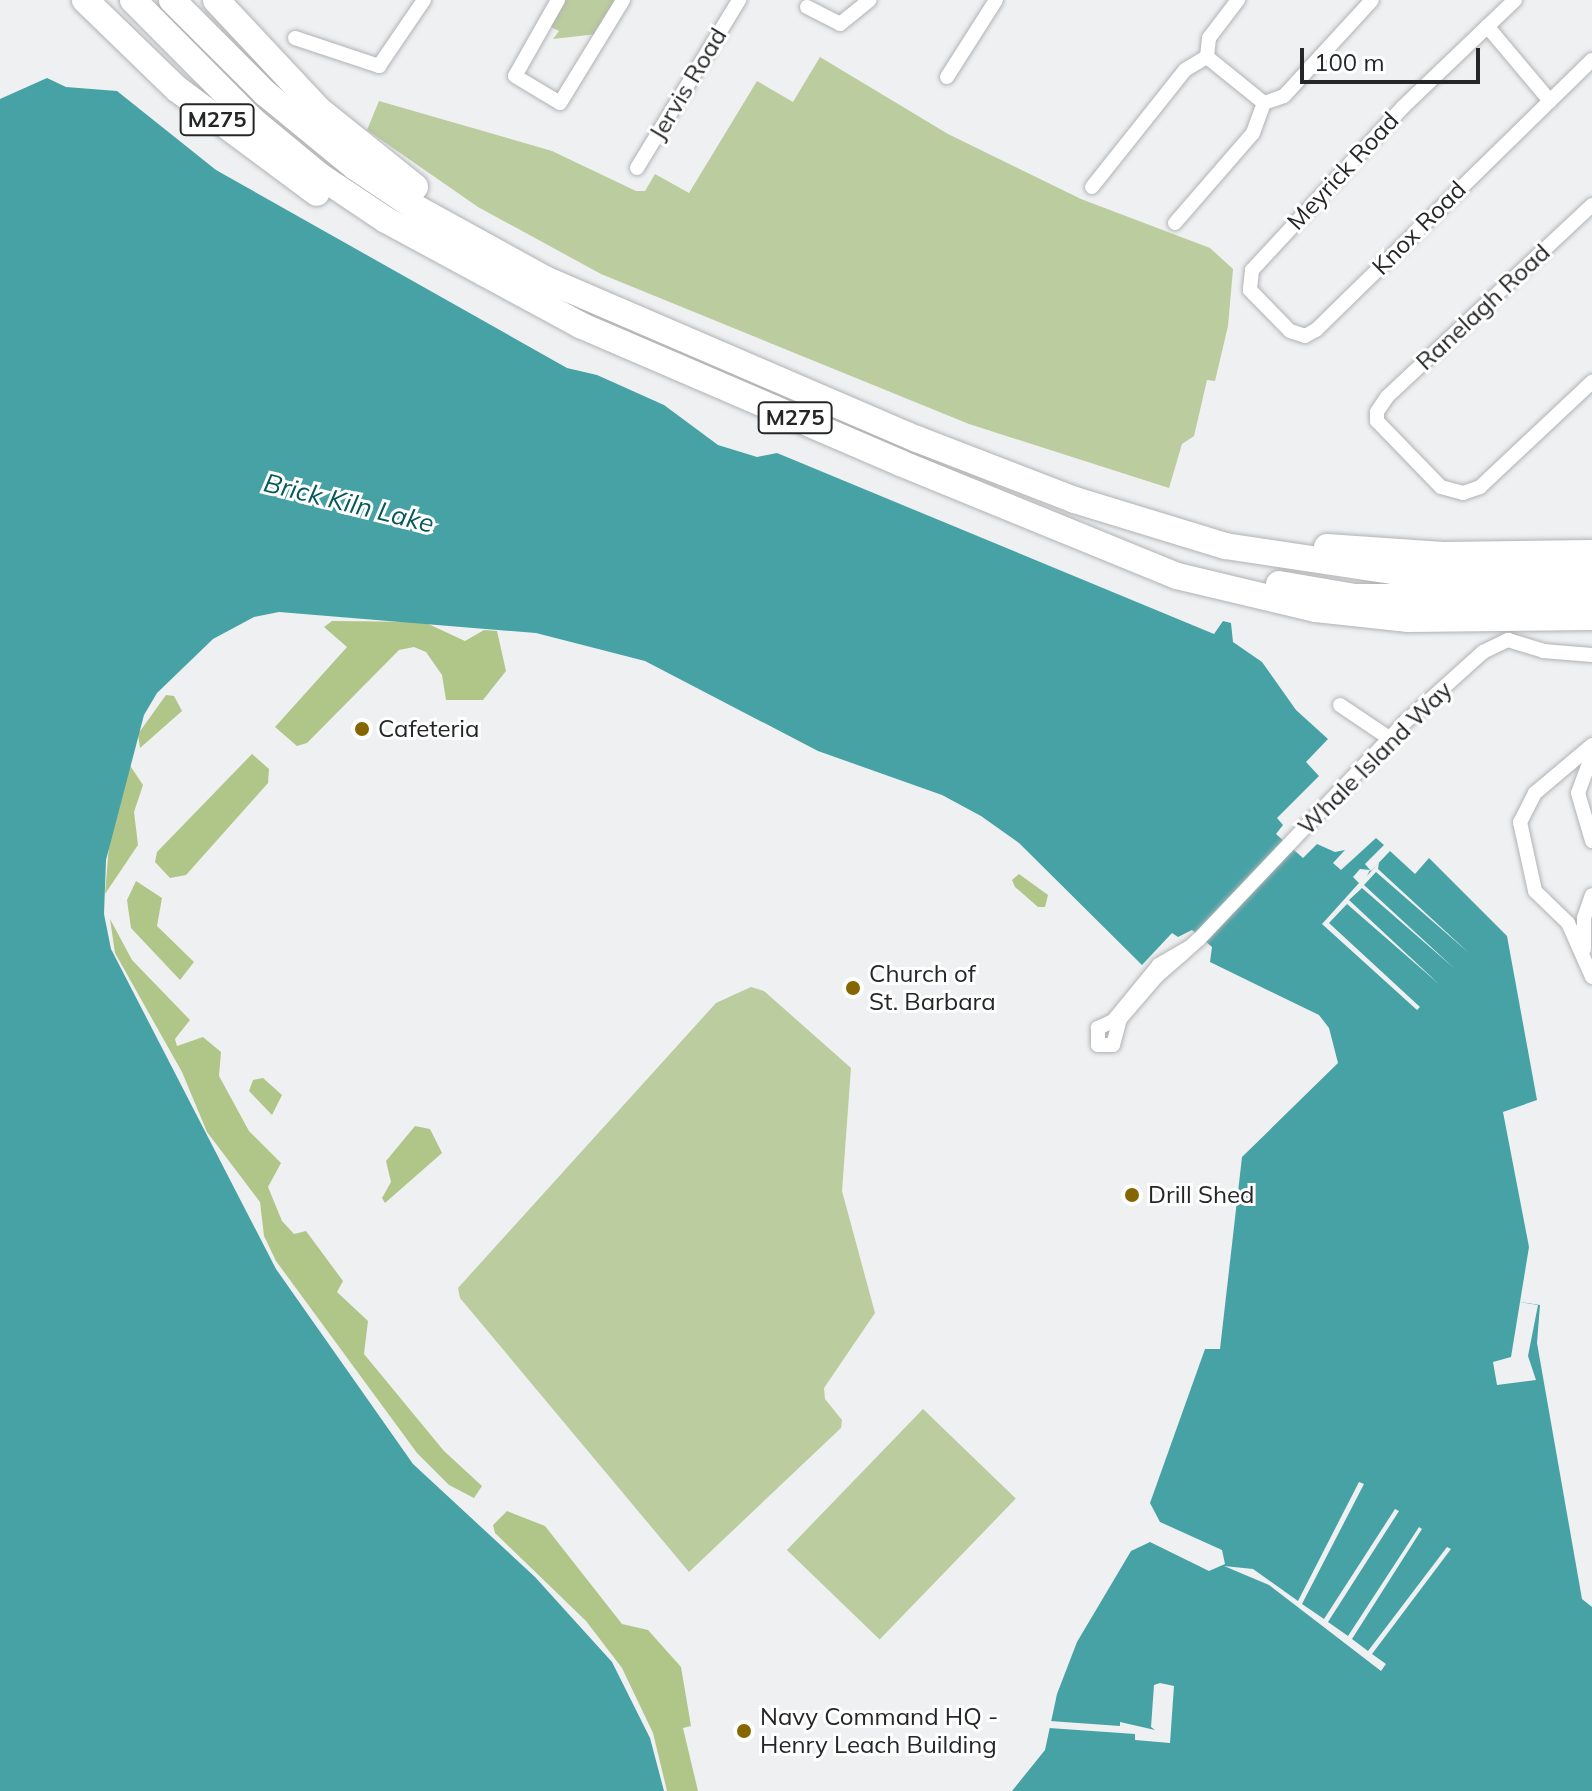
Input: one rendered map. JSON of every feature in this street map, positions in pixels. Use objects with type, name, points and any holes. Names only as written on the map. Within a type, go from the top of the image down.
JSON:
[{"type":"highway","name":"M275","points":[[85,0],[177,89],[305,185],[364,221],[478,273],[595,332],[1177,576],[1316,609],[1408,619],[1592,617]]},
{"type":"highway","name":"M275","points":[[133,0],[205,77],[320,176],[478,273]]},
{"type":"highway","name":"M275","points":[[172,0],[265,93],[355,167],[416,208],[545,279],[917,439],[1126,517],[1225,546],[1418,575],[1592,574]]},
{"type":"highway","name":"M275","points":[[216,0],[280,72],[347,134],[545,279]]},
{"type":"highway","name":"M275","points":[[1126,517],[1369,551],[1592,553]]},
{"type":"highway","name":"M275","points":[[1119,550],[1355,597],[1592,597]]},
{"type":"street","points":[[295,38],[378,74],[424,0]]},
{"type":"street","points":[[558,0],[515,76],[560,103],[623,0]]},
{"type":"street","name":"Jervis Road","points":[[637,168],[739,0]]},
{"type":"street","points":[[841,35],[851,19],[870,0]]},
{"type":"street","points":[[947,77],[996,0]]},
{"type":"street","points":[[1207,57],[1209,38],[1238,0]]},
{"type":"street","points":[[1264,103],[1284,96],[1372,0]]},
{"type":"street","name":"Meyrick Road","points":[[1247,281],[1254,266],[1381,129],[1515,0]]},
{"type":"street","points":[[807,7],[836,23],[851,19]]},
{"type":"street","points":[[1487,26],[1550,101]]},
{"type":"street","points":[[1207,57],[1264,103]]},
{"type":"street","points":[[1092,187],[1185,70],[1207,57]]},
{"type":"street","name":"Knox Road","points":[[1247,281],[1290,331],[1301,336],[1312,333],[1592,60]]},
{"type":"street","points":[[1175,223],[1253,133],[1264,103]]},
{"type":"street","name":"Ranelagh Road","points":[[1592,205],[1377,412],[1379,423],[1441,487],[1463,493],[1480,487],[1592,382]]},
{"type":"street","name":"Whale Island Way","points":[[1188,948],[1389,738],[1495,643],[1508,640],[1543,651],[1592,655]]},
{"type":"street","points":[[1340,705],[1389,738]]},
{"type":"street","points":[[1592,745],[1535,793],[1520,822],[1535,891],[1563,917],[1584,953],[1592,977]]},
{"type":"street","points":[[1592,755],[1578,793],[1592,841]]},
{"type":"street","points":[[1584,953],[1584,918],[1592,895]]},
{"type":"street","points":[[1188,948],[1126,1011],[1111,1029],[1122,1007],[1160,964],[1188,948]]},
{"type":"green space","points":[[565,0],[617,0],[597,34],[553,39],[559,31],[549,26]]},
{"type":"green space","points":[[820,57],[948,134],[1081,199],[1210,248],[1233,269],[1228,326],[1215,381],[1207,380],[1194,436],[1182,444],[1169,488],[969,424],[601,274],[478,207],[367,130],[379,101],[552,151],[636,191],[645,191],[655,174],[689,193],[757,81],[793,102]]},
{"type":"green space","points":[[332,621],[424,622],[465,641],[484,630],[497,631],[506,671],[483,700],[446,700],[442,675],[426,652],[414,647],[399,650],[307,743],[297,746],[275,727],[347,647],[324,627]]},
{"type":"green space","points":[[166,695],[174,696],[182,711],[140,748],[138,734]]},
{"type":"green space","points":[[252,754],[269,769],[268,783],[186,875],[170,878],[155,862],[157,852]]},
{"type":"green space","points":[[129,764],[143,785],[134,812],[138,845],[105,894],[109,845]]},
{"type":"green space","points":[[1019,874],[1048,895],[1045,907],[1038,907],[1015,887],[1012,880]]},
{"type":"green space","points":[[136,881],[162,898],[157,926],[194,962],[180,980],[131,928],[127,900]]},
{"type":"green space","points":[[110,919],[132,960],[190,1020],[175,1039],[177,1046],[203,1037],[221,1052],[219,1076],[249,1131],[281,1163],[268,1187],[282,1221],[294,1234],[306,1231],[343,1281],[337,1292],[368,1321],[364,1354],[444,1451],[482,1486],[474,1498],[449,1485],[417,1453],[276,1261],[264,1236],[260,1202],[207,1132],[182,1072],[115,953]]},
{"type":"green space","points":[[751,987],[764,991],[851,1068],[842,1191],[875,1313],[824,1388],[825,1399],[842,1420],[841,1428],[689,1572],[460,1298],[458,1288],[716,1003]]},
{"type":"green space","points":[[263,1078],[282,1095],[272,1115],[249,1091],[253,1080]]},
{"type":"green space","points":[[415,1126],[430,1129],[442,1153],[385,1203],[382,1198],[391,1182],[386,1161]]},
{"type":"green space","points":[[923,1409],[1016,1499],[880,1640],[787,1550]]},
{"type":"green space","points":[[507,1511],[545,1526],[622,1624],[648,1630],[681,1667],[691,1726],[683,1728],[698,1791],[667,1791],[653,1733],[622,1668],[586,1621],[495,1533],[493,1525]]},
{"type":"water","name":"Brick Kiln Lake","points":[[47,78],[66,87],[117,91],[216,170],[567,368],[597,375],[664,405],[718,445],[757,457],[777,453],[1214,634],[1223,621],[1231,623],[1233,642],[1262,662],[1296,710],[1328,739],[1306,762],[1319,776],[1277,818],[1283,825],[1276,834],[1303,858],[1317,844],[1335,852],[1345,850],[1333,863],[1341,870],[1376,838],[1384,845],[1365,864],[1371,871],[1390,851],[1415,874],[1429,858],[1507,936],[1537,1100],[1503,1112],[1529,1247],[1520,1302],[1540,1305],[1537,1343],[1582,1599],[1592,1607],[1592,1791],[1012,1791],[1045,1750],[1057,1694],[1077,1642],[1131,1551],[1150,1542],[1209,1571],[1225,1564],[1222,1550],[1160,1522],[1150,1503],[1205,1349],[1220,1349],[1242,1157],[1338,1063],[1329,1028],[1319,1015],[1210,962],[1212,947],[1192,930],[1178,937],[1172,933],[1142,965],[1019,843],[981,816],[942,795],[818,751],[645,661],[536,633],[279,612],[254,617],[213,639],[157,693],[144,715],[106,860],[104,914],[111,949],[276,1269],[413,1464],[535,1577],[612,1662],[650,1738],[664,1791],[0,1791],[0,99]]},
{"type":"pier","points":[[1379,862],[1378,869],[1469,953],[1376,872],[1364,885],[1455,969],[1362,888],[1349,900],[1440,985],[1347,904],[1329,923],[1420,1007],[1417,1010],[1322,924],[1359,883],[1353,877],[1360,869],[1370,870],[1367,876]]},
{"type":"pier","points":[[1520,1302],[1538,1305],[1528,1356],[1536,1380],[1497,1385],[1493,1362],[1511,1357]]},
{"type":"pier","points":[[1359,1482],[1364,1484],[1302,1604],[1324,1619],[1395,1509],[1399,1511],[1328,1622],[1348,1636],[1419,1527],[1422,1529],[1352,1639],[1368,1651],[1447,1547],[1451,1549],[1372,1654],[1386,1664],[1381,1671],[1269,1585],[1224,1566],[1253,1569],[1298,1601]]},
{"type":"pier","points":[[1154,1685],[1174,1686],[1170,1743],[1135,1740],[1135,1734],[1049,1728],[1050,1721],[1120,1726],[1120,1722],[1155,1730],[1151,1727]]},
{"type":"place","name":"Cafeteria","points":[[362,729]]},
{"type":"place","name":"Church of St. Barbara","points":[[853,988]]},
{"type":"place","name":"Drill Shed","points":[[1132,1195]]},
{"type":"place","name":"Navy Command HQ - Henry Leach Building","points":[[744,1731]]}]
